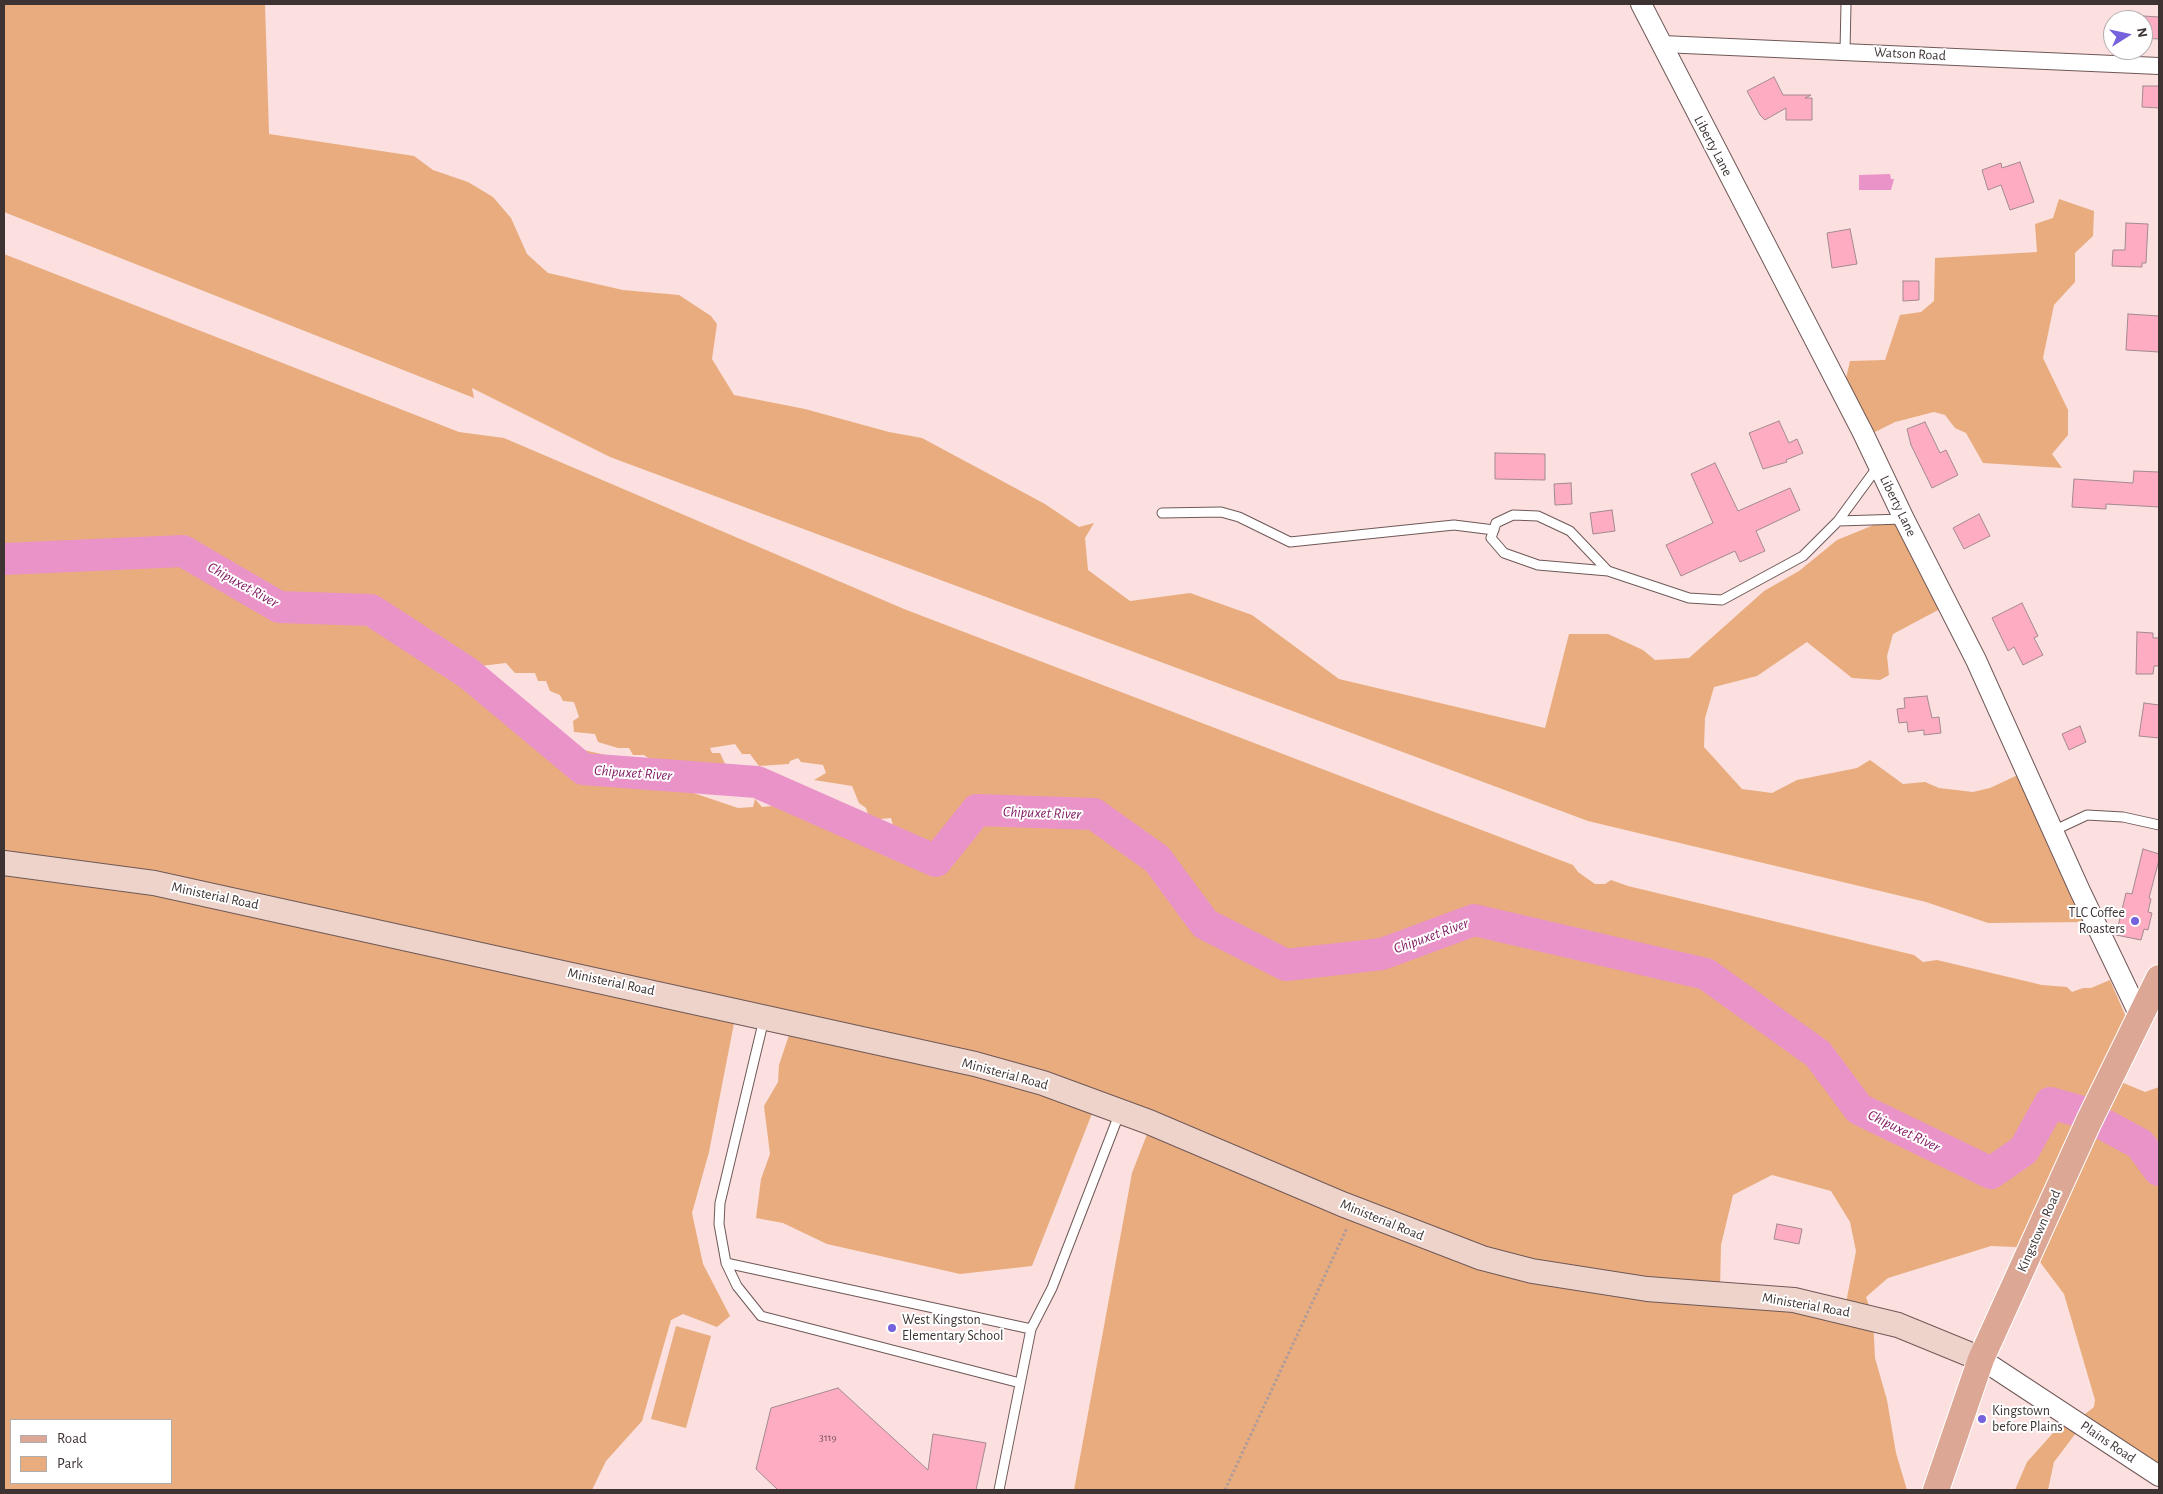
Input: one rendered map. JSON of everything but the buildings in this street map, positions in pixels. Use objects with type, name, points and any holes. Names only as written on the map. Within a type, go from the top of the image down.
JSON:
[{"type":"main road","name":"Ministerial Road","points":[[4,863],[154,882],[975,1064],[1043,1083],[1120,1112],[1256,1166],[1355,1209],[1482,1258],[1532,1271],[1647,1289],[1794,1300],[1898,1325],[1981,1359]]},
{"type":"main road","name":"Kingstown Road","points":[[1936,1490],[1981,1359],[2159,978]]},
{"type":"street","name":"Liberty Lane","points":[[1641,4],[1879,465],[1904,519],[1976,660],[2053,831],[2140,1016]]},
{"type":"street","name":"Watson Road","points":[[1662,44],[2159,66]]},
{"type":"street","name":"Plains Road","points":[[1981,1359],[2159,1476]]},
{"type":"lane","points":[[1845,51],[1846,4]]},
{"type":"lane","points":[[1608,571],[1570,531],[1538,516],[1513,515],[1496,523],[1491,538],[1504,553],[1538,565],[1608,571],[1689,598],[1722,600],[1803,556],[1838,521],[1879,465]]},
{"type":"lane","points":[[1162,513],[1221,512],[1239,517],[1290,542],[1454,525],[1494,530]]},
{"type":"lane","points":[[1838,521],[1904,519]]},
{"type":"lane","points":[[2053,831],[2087,815],[2123,817],[2159,825]]},
{"type":"lane","points":[[764,1016],[720,1203],[719,1224],[726,1263],[737,1286],[761,1316],[1020,1383]]},
{"type":"lane","points":[[999,1490],[1031,1329],[1052,1288],[1120,1112]]},
{"type":"lane","points":[[726,1263],[1031,1329]]},
{"type":"path","points":[[1225,1490],[1355,1209]]},
{"type":"green space","points":[[4,4],[265,4],[269,134],[414,156],[433,170],[468,182],[493,197],[511,218],[527,254],[548,273],[623,290],[679,295],[711,316],[717,324],[712,359],[734,395],[805,409],[889,432],[922,438],[1045,504],[1079,527],[1094,523],[1085,538],[1088,570],[1130,601],[1190,593],[1252,615],[1339,679],[1545,728],[1569,634],[1608,634],[1643,650],[1655,660],[1689,658],[1764,591],[1799,571],[1837,540],[1896,516],[1940,609],[1893,634],[1887,656],[1889,675],[1880,680],[1852,678],[1807,642],[1757,676],[1714,687],[1705,718],[1704,747],[1742,789],[1772,793],[1797,780],[1857,768],[1870,760],[1903,784],[1925,782],[1939,788],[1973,792],[1990,788],[2020,774],[2089,922],[1988,923],[1926,902],[1588,821],[610,457],[472,388],[474,398],[4,212]]},
{"type":"green space","points":[[2059,199],[2094,211],[2093,236],[2075,253],[2075,282],[2054,305],[2043,358],[2068,410],[2068,435],[2052,454],[2062,468],[1983,463],[1966,433],[1955,428],[1945,415],[1934,412],[1895,422],[1861,439],[1842,396],[1850,361],[1885,360],[1900,315],[1921,312],[1934,301],[1935,258],[2037,252],[2035,224],[2053,218]]},
{"type":"green space","points":[[4,254],[459,432],[504,438],[904,609],[1573,865],[1578,872],[1595,884],[1605,884],[1611,880],[1628,886],[1914,955],[1923,962],[1937,960],[2042,985],[2067,987],[2072,992],[2083,988],[2091,988],[2110,980],[2126,1017],[2109,1077],[2145,1092],[2159,1087],[2159,1475],[2082,1425],[2054,1462],[2048,1490],[2015,1490],[2027,1462],[2053,1433],[2065,1424],[2079,1419],[2094,1407],[2095,1400],[2064,1294],[2034,1254],[2026,1253],[2015,1247],[1991,1246],[1888,1278],[1866,1297],[1873,1318],[1875,1358],[1887,1400],[1896,1453],[1907,1490],[1074,1490],[1132,1173],[1151,1124],[1095,1106],[1032,1266],[960,1274],[827,1244],[783,1223],[756,1218],[761,1179],[770,1154],[764,1106],[778,1082],[779,1065],[793,1023],[736,1013],[709,1152],[692,1213],[703,1264],[730,1316],[717,1327],[683,1314],[671,1320],[642,1421],[606,1461],[592,1490],[4,1490]],"holes":[[[457,660],[477,661],[481,666],[506,663],[515,673],[535,673],[538,681],[546,681],[550,691],[560,695],[563,701],[574,702],[579,717],[573,721],[574,732],[595,734],[598,742],[618,748],[629,748],[633,755],[644,755],[654,762],[688,765],[692,771],[727,768],[720,753],[712,753],[710,748],[735,744],[742,754],[750,754],[759,766],[789,764],[790,761],[798,758],[801,762],[823,765],[826,773],[814,780],[852,786],[859,803],[866,808],[870,820],[891,818],[897,840],[904,840],[908,844],[907,855],[889,854],[855,841],[850,835],[836,834],[831,827],[824,826],[794,808],[783,805],[762,807],[755,799],[753,807],[738,808],[655,780],[606,755],[570,747],[537,719],[458,676],[455,669]],[[1772,1175],[1831,1191],[1850,1222],[1856,1251],[1845,1308],[1720,1291],[1721,1245],[1733,1195]]]},
{"type":"green space","points":[[676,1326],[711,1336],[686,1428],[651,1419]]},
{"type":"shaded area","points":[[1890,174],[1891,179],[1894,179],[1891,190],[1859,190],[1859,175]]},
{"type":"waterway","name":"Chipuxet River","points":[[4,559],[183,551],[279,607],[371,610],[468,673],[583,769],[757,782],[936,861],[977,810],[1094,814],[1157,859],[1205,924],[1286,965],[1382,954],[1474,920],[1706,974],[1818,1054],[1859,1109],[1991,1173],[2024,1150],[2050,1103],[2079,1111]]},
{"type":"waterway","name":"Chipuxet River","points":[[2105,1125],[2140,1144],[2159,1170]]},
{"type":"place","name":"TLC Coffee Roasters","points":[[2135,921]]},
{"type":"place","name":"West Kingston Elementary School","points":[[892,1328]]},
{"type":"place","name":"Kingstown before Plains","points":[[1982,1419]]}]
